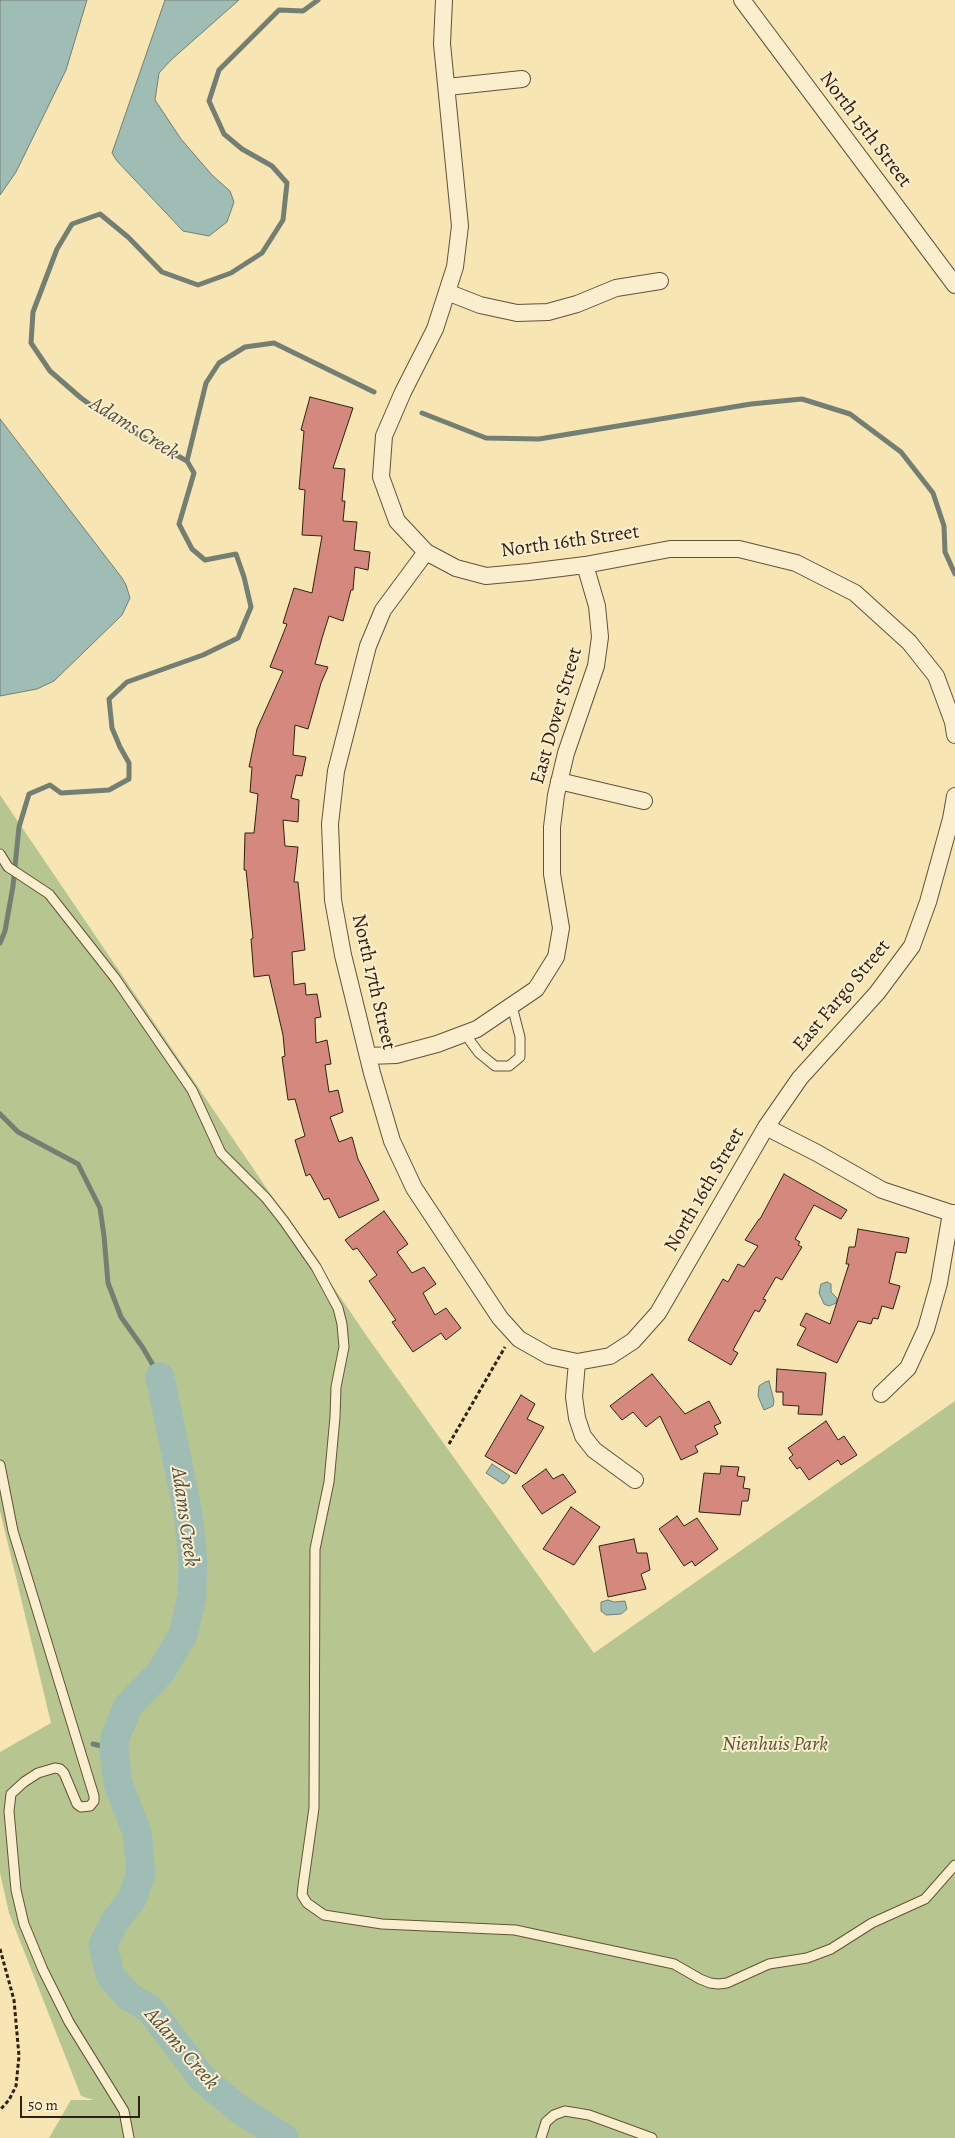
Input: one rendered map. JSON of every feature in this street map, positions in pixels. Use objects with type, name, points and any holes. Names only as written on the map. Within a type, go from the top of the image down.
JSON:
[{"type":"street","name":"North 16th Street","points":[[444,0],[442,44],[460,226],[455,266],[435,329],[403,392],[384,436],[381,477],[396,521],[426,552],[456,568],[486,576],[585,564],[670,548],[739,549],[796,563],[855,593],[909,642],[936,676],[953,722],[955,735]]},
{"type":"street","name":"North 15th Street","points":[[742,0],[955,285]]},
{"type":"street","points":[[446,87],[522,79]]},
{"type":"street","points":[[447,292],[480,305],[517,313],[548,312],[578,304],[616,288],[660,281]]},
{"type":"street","name":"North 17th Street","points":[[426,552],[383,610],[368,646],[336,771],[330,824],[333,900],[343,955],[368,1056],[392,1141],[414,1188],[500,1318],[519,1339],[549,1356],[577,1362]]},
{"type":"street","name":"East Dover Street","points":[[368,1056],[396,1055],[477,1029],[536,988],[556,957],[561,928],[552,874],[552,827],[559,781],[566,753],[596,666],[600,637],[597,606],[585,564]]},
{"type":"street","points":[[559,781],[644,800]]},
{"type":"street","name":"East Fargo Street","points":[[766,1127],[800,1078],[877,993],[912,946],[928,902],[951,819],[955,796]]},
{"type":"street","name":"North 16th Street","points":[[577,1362],[610,1356],[633,1341],[658,1313],[766,1127],[882,1190],[953,1213]]},
{"type":"street","points":[[881,1394],[908,1368],[926,1329],[939,1282],[953,1213]]},
{"type":"street","points":[[577,1362],[574,1397],[577,1418],[583,1436],[594,1450],[635,1480]]},
{"type":"lane","points":[[0,854],[8,867],[49,894],[60,906],[135,1006],[192,1090],[221,1153],[266,1198],[300,1242],[338,1308],[342,1324],[344,1347],[336,1387],[330,1466],[315,1549],[314,1808],[302,1895],[307,1903],[324,1915],[382,1924],[515,1930],[674,1964],[700,1979],[718,1984],[727,1983],[768,1964],[807,1958],[831,1949],[872,1923],[925,1899],[955,1866]]},
{"type":"lane","points":[[465,1034],[479,1053],[495,1066],[509,1066],[520,1057],[520,1037],[512,1006]]},
{"type":"lane","points":[[0,1465],[13,1531],[94,1796],[94,1801],[90,1806],[81,1807],[77,1804],[64,1773],[60,1769],[55,1768],[38,1774],[24,1782],[11,1794],[9,1811],[18,1904],[24,1924],[53,1992],[124,2111],[129,2138]]},
{"type":"lane","points":[[541,2138],[546,2122],[554,2115],[565,2110],[589,2115],[652,2138]]},
{"type":"path","points":[[449,1444],[506,1347]]},
{"type":"path","points":[[0,1949],[14,2000],[19,2056],[16,2086],[9,2100],[0,2110]]},
{"type":"green space","name":"Nienhuis Park","points":[[0,795],[366,1335],[594,1653],[955,1401],[955,2138],[49,2138],[71,2100],[94,2100],[81,2096],[9,1913],[0,1873],[0,1752],[51,1723],[0,1511]]},
{"type":"water","points":[[0,0],[87,0],[66,70],[16,172],[0,195]]},
{"type":"water","points":[[165,0],[239,0],[171,60],[159,73],[155,100],[181,139],[212,175],[230,191],[234,202],[227,222],[209,236],[183,231],[117,161],[112,153]]},
{"type":"water","points":[[0,419],[122,578],[130,598],[122,615],[54,681],[37,689],[0,696]]},
{"type":"water","points":[[827,1282],[831,1284],[831,1292],[837,1298],[836,1303],[829,1306],[824,1304],[819,1293],[821,1284]]},
{"type":"water","points":[[769,1381],[774,1401],[773,1406],[764,1410],[758,1396],[759,1386]]},
{"type":"water","points":[[492,1464],[510,1476],[503,1484],[486,1473]]},
{"type":"water","points":[[608,1600],[614,1602],[625,1601],[627,1609],[621,1614],[606,1615],[601,1611],[601,1602]]},
{"type":"building","points":[[310,397],[353,408],[333,468],[345,469],[342,501],[345,501],[343,521],[357,522],[354,550],[370,552],[368,570],[355,567],[353,590],[351,590],[343,621],[329,616],[315,664],[328,667],[321,683],[308,729],[295,725],[293,755],[306,757],[302,776],[296,775],[291,798],[299,800],[298,822],[283,820],[285,846],[298,847],[294,882],[298,882],[305,950],[292,952],[294,985],[305,983],[306,995],[317,994],[321,1017],[315,1018],[316,1043],[327,1040],[331,1064],[325,1065],[329,1092],[338,1090],[343,1112],[330,1117],[339,1142],[352,1137],[358,1159],[379,1200],[339,1218],[329,1198],[324,1200],[310,1174],[306,1176],[295,1140],[305,1136],[295,1099],[288,1100],[282,1057],[285,1056],[283,1035],[269,975],[254,977],[251,939],[253,938],[246,870],[244,870],[245,833],[254,833],[258,794],[250,792],[252,767],[249,767],[257,729],[283,671],[270,667],[287,624],[283,623],[294,588],[312,593],[322,536],[302,535],[305,490],[299,489],[304,431],[301,430]]},
{"type":"building","points":[[784,1174],[847,1210],[841,1219],[814,1205],[795,1239],[800,1242],[798,1245],[802,1247],[782,1280],[776,1277],[763,1299],[766,1300],[759,1312],[755,1310],[733,1350],[738,1353],[731,1365],[688,1340],[723,1279],[728,1282],[738,1264],[744,1267],[758,1246],[745,1240],[760,1219]]},
{"type":"building","points":[[384,1211],[408,1244],[397,1252],[412,1273],[424,1267],[436,1284],[423,1293],[435,1315],[446,1308],[461,1328],[446,1340],[441,1333],[413,1352],[392,1322],[396,1320],[369,1281],[377,1275],[357,1248],[353,1250],[345,1240]]},
{"type":"building","points":[[858,1229],[909,1238],[906,1253],[896,1252],[889,1283],[900,1286],[893,1309],[882,1306],[878,1319],[873,1318],[871,1324],[858,1321],[837,1363],[797,1345],[806,1328],[800,1325],[806,1313],[830,1324],[849,1264],[846,1264],[849,1247],[855,1247]]},
{"type":"building","points":[[777,1369],[826,1373],[822,1415],[798,1414],[799,1406],[783,1405],[783,1392],[776,1392]]},
{"type":"building","points":[[652,1374],[685,1414],[709,1401],[721,1423],[714,1426],[718,1434],[695,1446],[698,1452],[681,1460],[660,1416],[646,1427],[633,1412],[622,1420],[610,1406]]},
{"type":"building","points":[[521,1395],[535,1404],[527,1419],[544,1427],[516,1474],[485,1456]]},
{"type":"building","points":[[826,1421],[838,1440],[844,1436],[857,1455],[841,1465],[838,1460],[809,1480],[800,1467],[797,1469],[789,1458],[793,1455],[788,1448]]},
{"type":"building","points":[[721,1466],[739,1467],[737,1476],[745,1477],[743,1488],[750,1489],[748,1501],[742,1501],[740,1515],[699,1512],[704,1473],[720,1474]]},
{"type":"building","points":[[546,1469],[553,1479],[563,1474],[576,1492],[542,1514],[522,1486]]},
{"type":"building","points":[[571,1507],[600,1527],[574,1565],[543,1549]]},
{"type":"building","points":[[677,1516],[684,1526],[697,1518],[718,1549],[695,1566],[692,1561],[684,1566],[659,1529]]},
{"type":"building","points":[[634,1539],[637,1553],[647,1553],[650,1570],[641,1574],[646,1589],[608,1597],[599,1546]]},
{"type":"waterway","name":"Adams Creek","points":[[0,943],[5,931],[13,886],[19,827],[29,794],[50,785],[61,793],[109,790],[129,779],[129,763],[112,728],[109,699],[127,682],[203,655],[238,638],[251,607],[236,554],[205,560],[192,549],[179,524],[194,473],[187,461],[110,419],[81,398],[50,371],[31,343],[33,312],[57,249],[72,224],[100,214],[128,237],[162,272],[198,285],[231,273],[262,253],[283,220],[287,183],[272,166],[242,149],[224,134],[209,101],[219,70],[279,10],[303,11],[318,0]]},
{"type":"waterway","points":[[187,461],[206,383],[219,363],[245,347],[274,343],[374,392]]},
{"type":"waterway","points":[[422,413],[486,438],[539,439],[751,404],[802,399],[850,414],[901,452],[933,493],[944,526],[945,552],[955,574]]},
{"type":"waterway","name":"Adams Creek","points":[[0,1114],[18,1132],[78,1164],[100,1208],[108,1283],[121,1317],[143,1348],[160,1377]]},
{"type":"waterway","name":"Adams Creek","points":[[160,1377],[188,1513],[193,1561],[192,1596],[183,1635],[160,1673],[128,1706],[115,1738],[114,1749],[118,1784],[137,1832],[141,1873],[132,1899],[115,1921],[103,1945],[110,1975],[128,1996],[150,2009],[202,2078],[240,2110],[284,2138]]},
{"type":"waterway","points":[[93,1744],[114,1749]]}]
